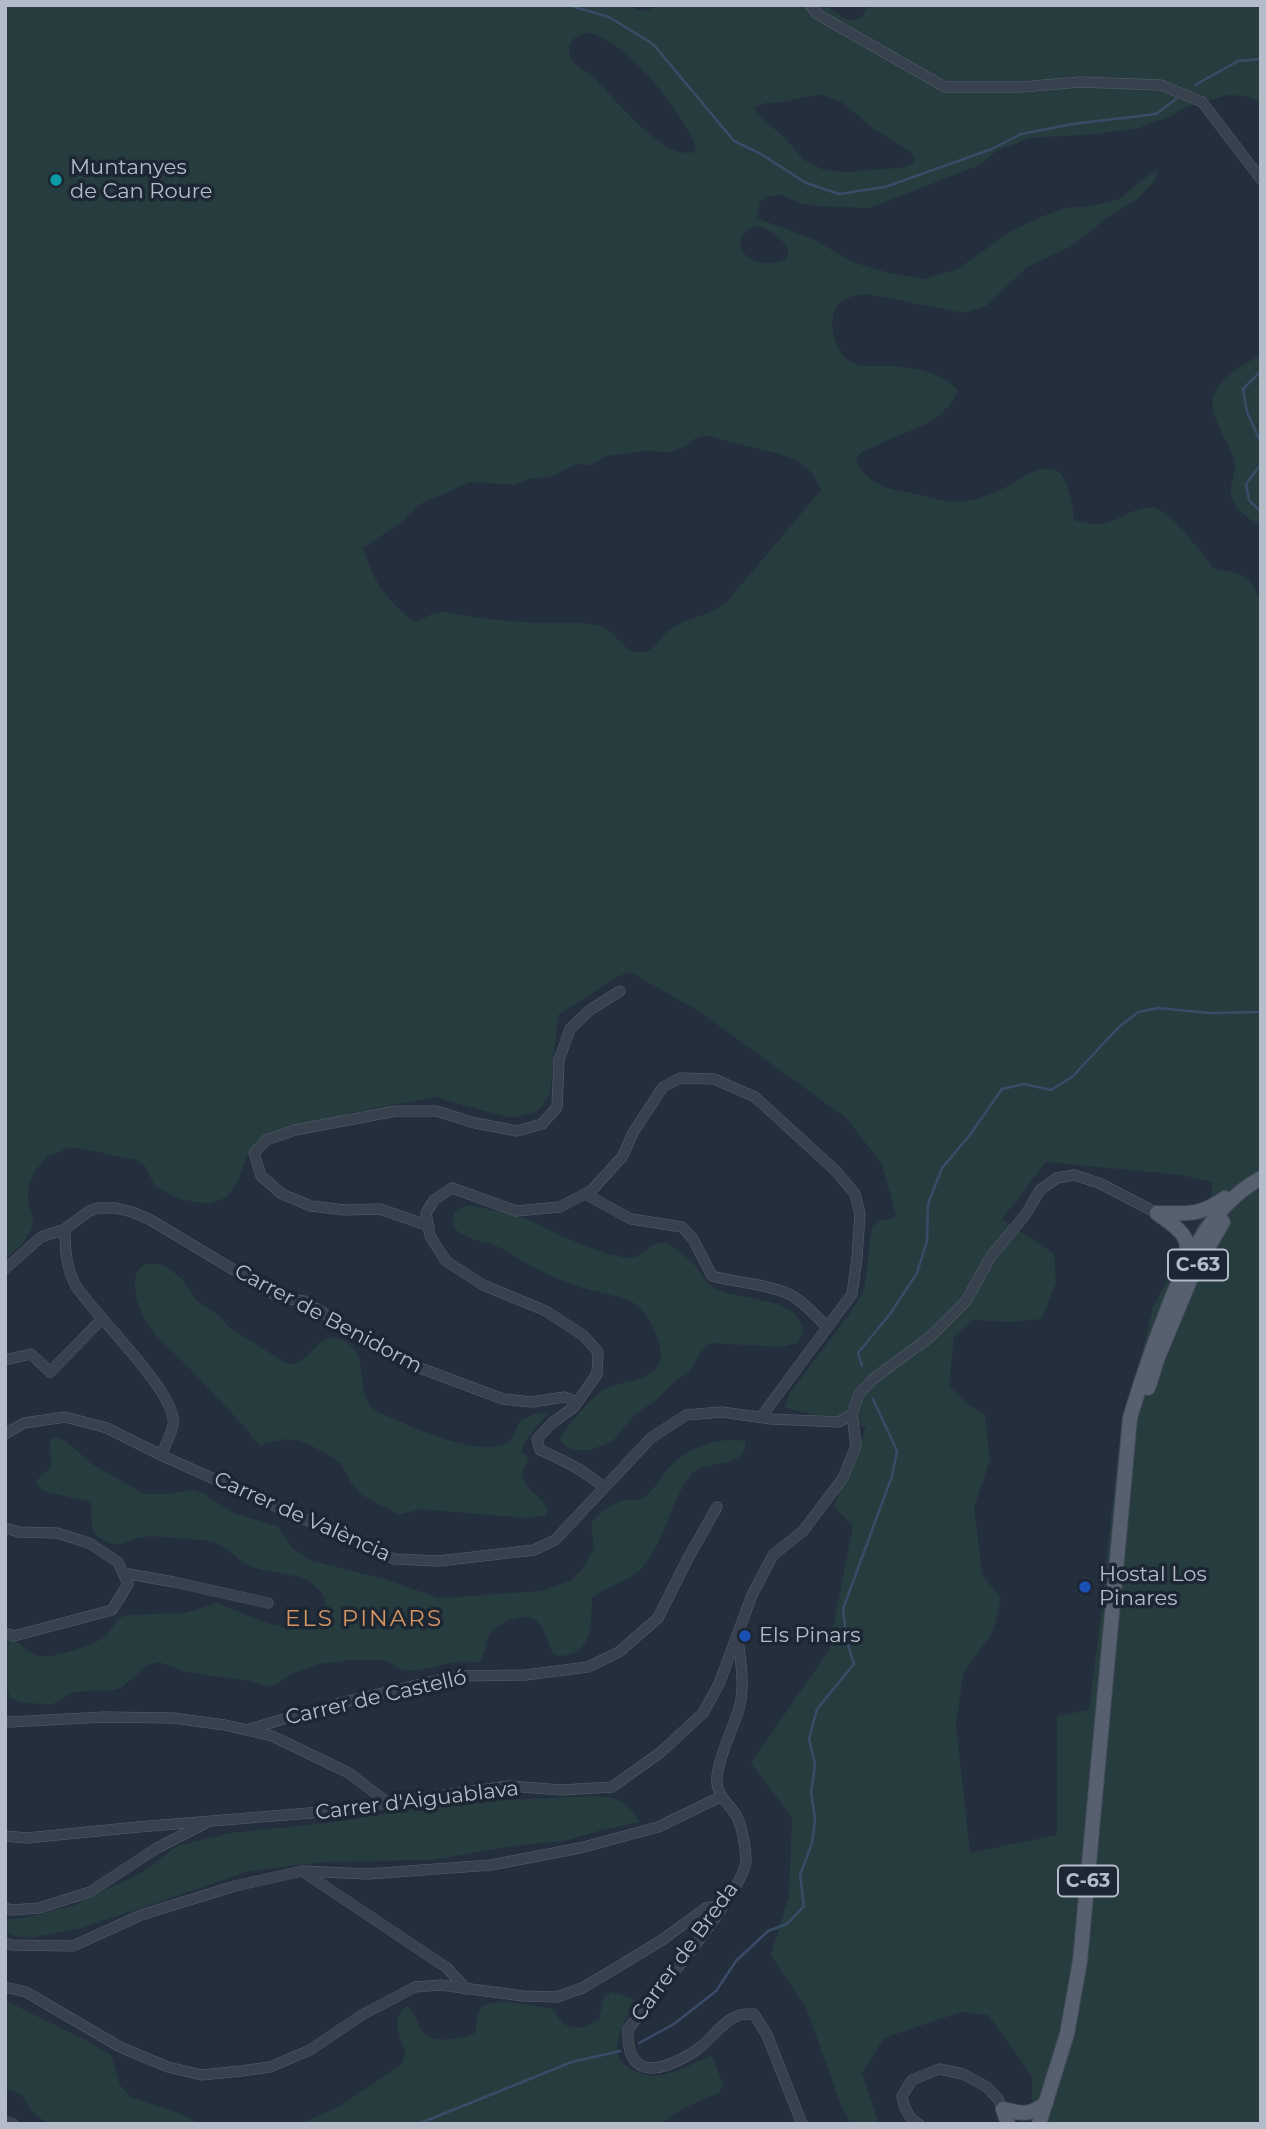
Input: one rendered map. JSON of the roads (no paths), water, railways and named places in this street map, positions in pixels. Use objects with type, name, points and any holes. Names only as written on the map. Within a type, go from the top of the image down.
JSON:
[{"type":"main road","name":"C-63","points":[[1157,1213],[1189,1214],[1209,1209],[1261,1175]]},
{"type":"main road","name":"C-63","points":[[1158,1357],[1158,1346],[1195,1234],[1261,1175]]},
{"type":"main road","name":"C-63","points":[[1195,1234],[1221,1217],[1245,1193],[1261,1184]]},
{"type":"main road","name":"C-63","points":[[1129,1445],[1158,1357],[1193,1273],[1218,1228],[1238,1206],[1261,1189]]},
{"type":"main road","name":"C-63","points":[[1157,1213],[1195,1234]]},
{"type":"main road","name":"C-63","points":[[1039,2124],[1067,2034],[1080,1961],[1130,1419],[1145,1365],[1160,1328],[1162,1311],[1195,1234],[1205,1220],[1189,1214]]},
{"type":"main road","points":[[1189,1214],[1195,1234]]},
{"type":"main road","points":[[1005,2117],[1036,2111],[1046,2103]]},
{"type":"street","points":[[810,5],[817,15],[945,87],[1080,82],[1161,85],[1202,102],[1261,179]]},
{"type":"street","points":[[429,1226],[380,1209],[345,1210],[311,1206],[282,1194],[261,1176],[254,1153],[266,1140],[295,1130],[396,1111],[436,1111],[475,1123],[517,1131],[542,1124],[557,1107],[559,1060],[570,1030],[590,1010],[620,991]]},
{"type":"street","points":[[603,1487],[575,1466],[540,1450],[537,1439],[577,1402],[597,1374],[598,1352],[584,1336],[546,1311],[483,1285],[446,1261],[430,1236],[426,1213],[434,1200],[452,1188],[516,1211],[560,1207],[585,1194],[592,1190],[622,1157],[634,1131],[663,1087],[680,1077],[714,1079],[755,1097],[813,1149],[855,1194],[860,1214],[852,1294],[761,1417]]},
{"type":"street","points":[[852,1414],[859,1394],[873,1379],[930,1337],[966,1301],[991,1256],[1026,1214],[1040,1190],[1057,1178],[1074,1175],[1099,1183],[1157,1213]]},
{"type":"street","points":[[585,1194],[631,1219],[682,1227],[693,1239],[712,1276],[757,1284],[790,1295],[827,1327]]},
{"type":"street","name":"Carrer de Benidorm","points":[[5,1269],[41,1237],[65,1229],[89,1211],[116,1208],[149,1219],[279,1297],[304,1301],[372,1343],[420,1368],[503,1399],[531,1402],[565,1397],[577,1402]]},
{"type":"street","points":[[65,1229],[65,1258],[76,1285],[167,1399],[174,1423],[161,1455]]},
{"type":"street","points":[[5,1360],[31,1354],[50,1372],[102,1319]]},
{"type":"street","name":"Carrer de València","points":[[5,1434],[24,1423],[65,1417],[107,1428],[161,1455],[394,1559],[439,1562],[534,1550],[555,1541],[651,1438],[686,1415],[722,1412],[839,1422],[852,1414]]},
{"type":"street","name":"Carrer d'Aiguablava","points":[[5,1836],[27,1838],[322,1812],[509,1786],[561,1790],[612,1787],[661,1752],[704,1713],[719,1684],[752,1595],[773,1555],[803,1531],[843,1478],[856,1446],[852,1414]]},
{"type":"street","name":"Carrer de Castelló","points":[[246,1730],[340,1703],[455,1676],[525,1675],[588,1667],[619,1652],[658,1618],[717,1507]]},
{"type":"street","points":[[5,1528],[19,1532],[57,1533],[89,1543],[118,1562],[128,1584],[112,1610],[13,1636],[5,1633]]},
{"type":"street","points":[[123,1573],[174,1581],[268,1603]]},
{"type":"street","points":[[5,1943],[72,1946],[141,1915],[235,1886],[302,1871],[368,1874],[492,1865],[580,1848],[658,1827],[720,1797],[717,1777],[740,1706],[742,1666],[738,1637]]},
{"type":"street","points":[[5,1721],[104,1717],[173,1718],[225,1725],[272,1737],[349,1773],[388,1803]]},
{"type":"street","name":"Carrer de Breda","points":[[720,1797],[737,1818],[744,1841],[746,1864],[737,1887],[628,2029],[627,2046],[635,2062],[648,2069],[668,2065],[697,2050],[720,2026],[740,2014],[754,2014],[767,2035],[802,2124]]},
{"type":"street","points":[[5,1908],[39,1908],[90,1892],[157,1848],[208,1822]]},
{"type":"street","points":[[302,1871],[447,1968],[466,1989]]},
{"type":"street","points":[[5,1987],[26,1992],[120,2048],[168,2067],[202,2075],[270,2067],[310,2050],[362,2015],[415,1987],[442,1985],[523,1996],[557,1997],[582,1988],[611,1971],[662,1940],[706,1908],[724,1905]]},
{"type":"street","points":[[919,2124],[913,2121],[904,2106],[902,2096],[912,2080],[939,2069],[963,2074],[988,2087],[998,2099],[1005,2117]]},
{"type":"street","points":[[5,2121],[13,2124]]},
{"type":"waterway","points":[[568,5],[609,17],[653,44],[734,141],[761,154],[806,183],[839,194],[885,187],[992,149],[1021,134],[1073,124],[1156,114],[1176,99]]},
{"type":"waterway","points":[[1195,85],[1238,61],[1261,59]]},
{"type":"waterway","points":[[1261,371],[1243,389],[1247,412],[1261,443]]},
{"type":"waterway","points":[[1261,464],[1246,484],[1249,500],[1261,512]]},
{"type":"waterway","points":[[862,1366],[858,1353],[890,1314],[917,1273],[927,1241],[928,1204],[942,1168],[969,1136],[1002,1089],[1024,1084],[1051,1090],[1072,1077],[1118,1028],[1138,1012],[1158,1008],[1209,1013],[1261,1012]]},
{"type":"waterway","points":[[639,2043],[674,2024],[716,1991],[736,1961],[768,1931],[787,1924],[804,1906],[800,1875],[812,1843],[815,1819],[811,1793],[815,1764],[809,1739],[817,1709],[854,1664],[847,1642],[843,1609],[892,1476],[897,1451],[873,1399]]},
{"type":"waterway","points":[[418,2124],[572,2062],[620,2051]]},
{"type":"place","name":"Muntanyes de Can Roure","points":[[56,180]]},
{"type":"place","name":"Hostal Los Pinares","points":[[1085,1587]]},
{"type":"place","name":"Els Pinars","points":[[745,1636]]},
{"type":"district","name":"ELS PINARS","points":[[364,1619]]}]
